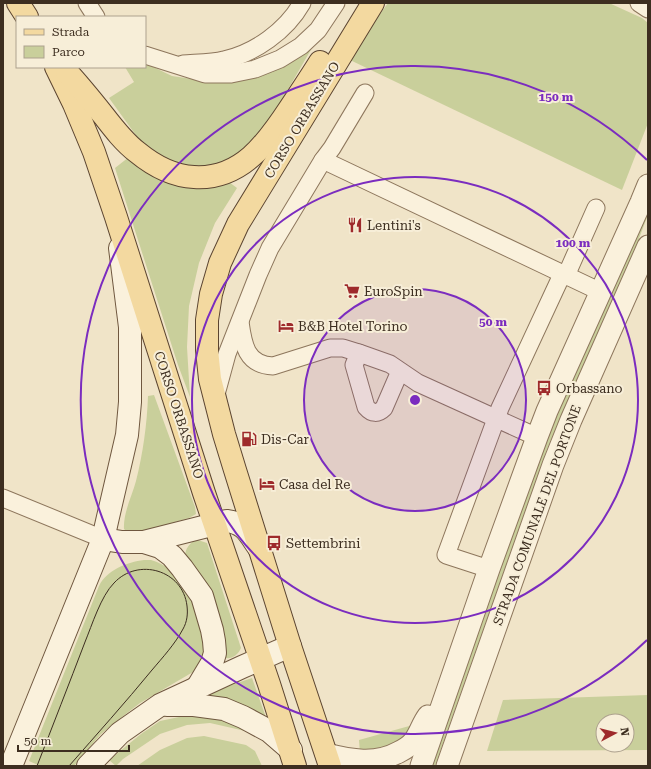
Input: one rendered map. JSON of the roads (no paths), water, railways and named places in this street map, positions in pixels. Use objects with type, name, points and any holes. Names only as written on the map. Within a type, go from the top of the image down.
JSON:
[{"type":"main road","points":[[18,3],[26,16]]},
{"type":"main road","points":[[63,68],[80,86],[120,136],[137,152],[162,170],[183,176],[204,178],[224,174],[244,163],[260,149],[270,137],[359,3]]},
{"type":"main road","name":"CORSO ORBASSANO","points":[[328,760],[290,646],[228,449],[210,379],[207,350],[207,320],[211,294],[220,263],[238,224],[373,3]]},
{"type":"main road","name":"CORSO ORBASSANO","points":[[56,68],[74,104],[94,152],[214,524],[293,758]]},
{"type":"main road","points":[[11,766],[103,539],[127,434],[130,402],[130,327],[116,217]]},
{"type":"main road","points":[[103,539],[122,542],[144,542],[227,521],[235,522],[244,527],[260,551]]},
{"type":"main road","points":[[144,542],[160,547],[172,556],[202,596],[212,630],[215,653],[212,663],[197,688]]},
{"type":"main road","points":[[88,766],[120,734],[160,705],[290,646]]},
{"type":"main road","points":[[160,705],[194,705],[224,709],[269,731],[293,758]]},
{"type":"street","points":[[87,3],[95,16]]},
{"type":"street","points":[[175,65],[223,61],[246,53],[267,41],[284,27],[302,3]]},
{"type":"street","points":[[146,55],[205,74],[231,74],[255,70],[280,59],[301,46],[318,30],[336,3]]},
{"type":"street","points":[[639,3],[648,9]]},
{"type":"street","name":"CORSO ORBASSANO","points":[[215,400],[227,354],[270,248],[365,93]]},
{"type":"street","points":[[323,160],[600,292]]},
{"type":"street","name":"STRADA COMUNALE DEL PORTONE","points":[[421,766],[489,569],[547,411],[648,185]]},
{"type":"street","name":"STRADA COMUNALE DEL PORTONE","points":[[489,569],[446,555],[500,408],[559,281],[571,266],[596,208]]},
{"type":"street","name":"STRADA COMUNALE DEL PORTONE","points":[[447,766],[553,465],[571,420],[648,246]]},
{"type":"street","name":"STRADA COMUNALE DEL PORTONE","points":[[240,322],[246,349],[251,357],[266,366],[273,366],[330,348],[343,348],[390,364],[418,383],[537,437]]},
{"type":"street","points":[[359,353],[354,366],[366,407],[369,410],[380,412],[384,408],[400,371]]},
{"type":"street","points":[[3,498],[103,539]]},
{"type":"street","points":[[328,760],[376,760],[386,758],[407,748],[419,734],[426,719],[446,692]]},
{"type":"tram line","points":[[37,766],[94,619],[105,595],[114,583],[124,575],[147,569],[158,571],[168,576],[177,584],[184,594],[187,612],[183,629],[165,655],[69,766]]},
{"type":"place","name":"Lentini's","points":[[355,225]]},
{"type":"place","name":"EuroSpin","points":[[352,291]]},
{"type":"place","name":"B&B Hotel Torino","points":[[286,326]]},
{"type":"place","name":"Orbassano","points":[[544,388]]},
{"type":"place","name":"Dis-Car","points":[[249,439]]},
{"type":"place","name":"Casa del Re","points":[[267,484]]},
{"type":"place","name":"Settembrini","points":[[274,543]]}]
